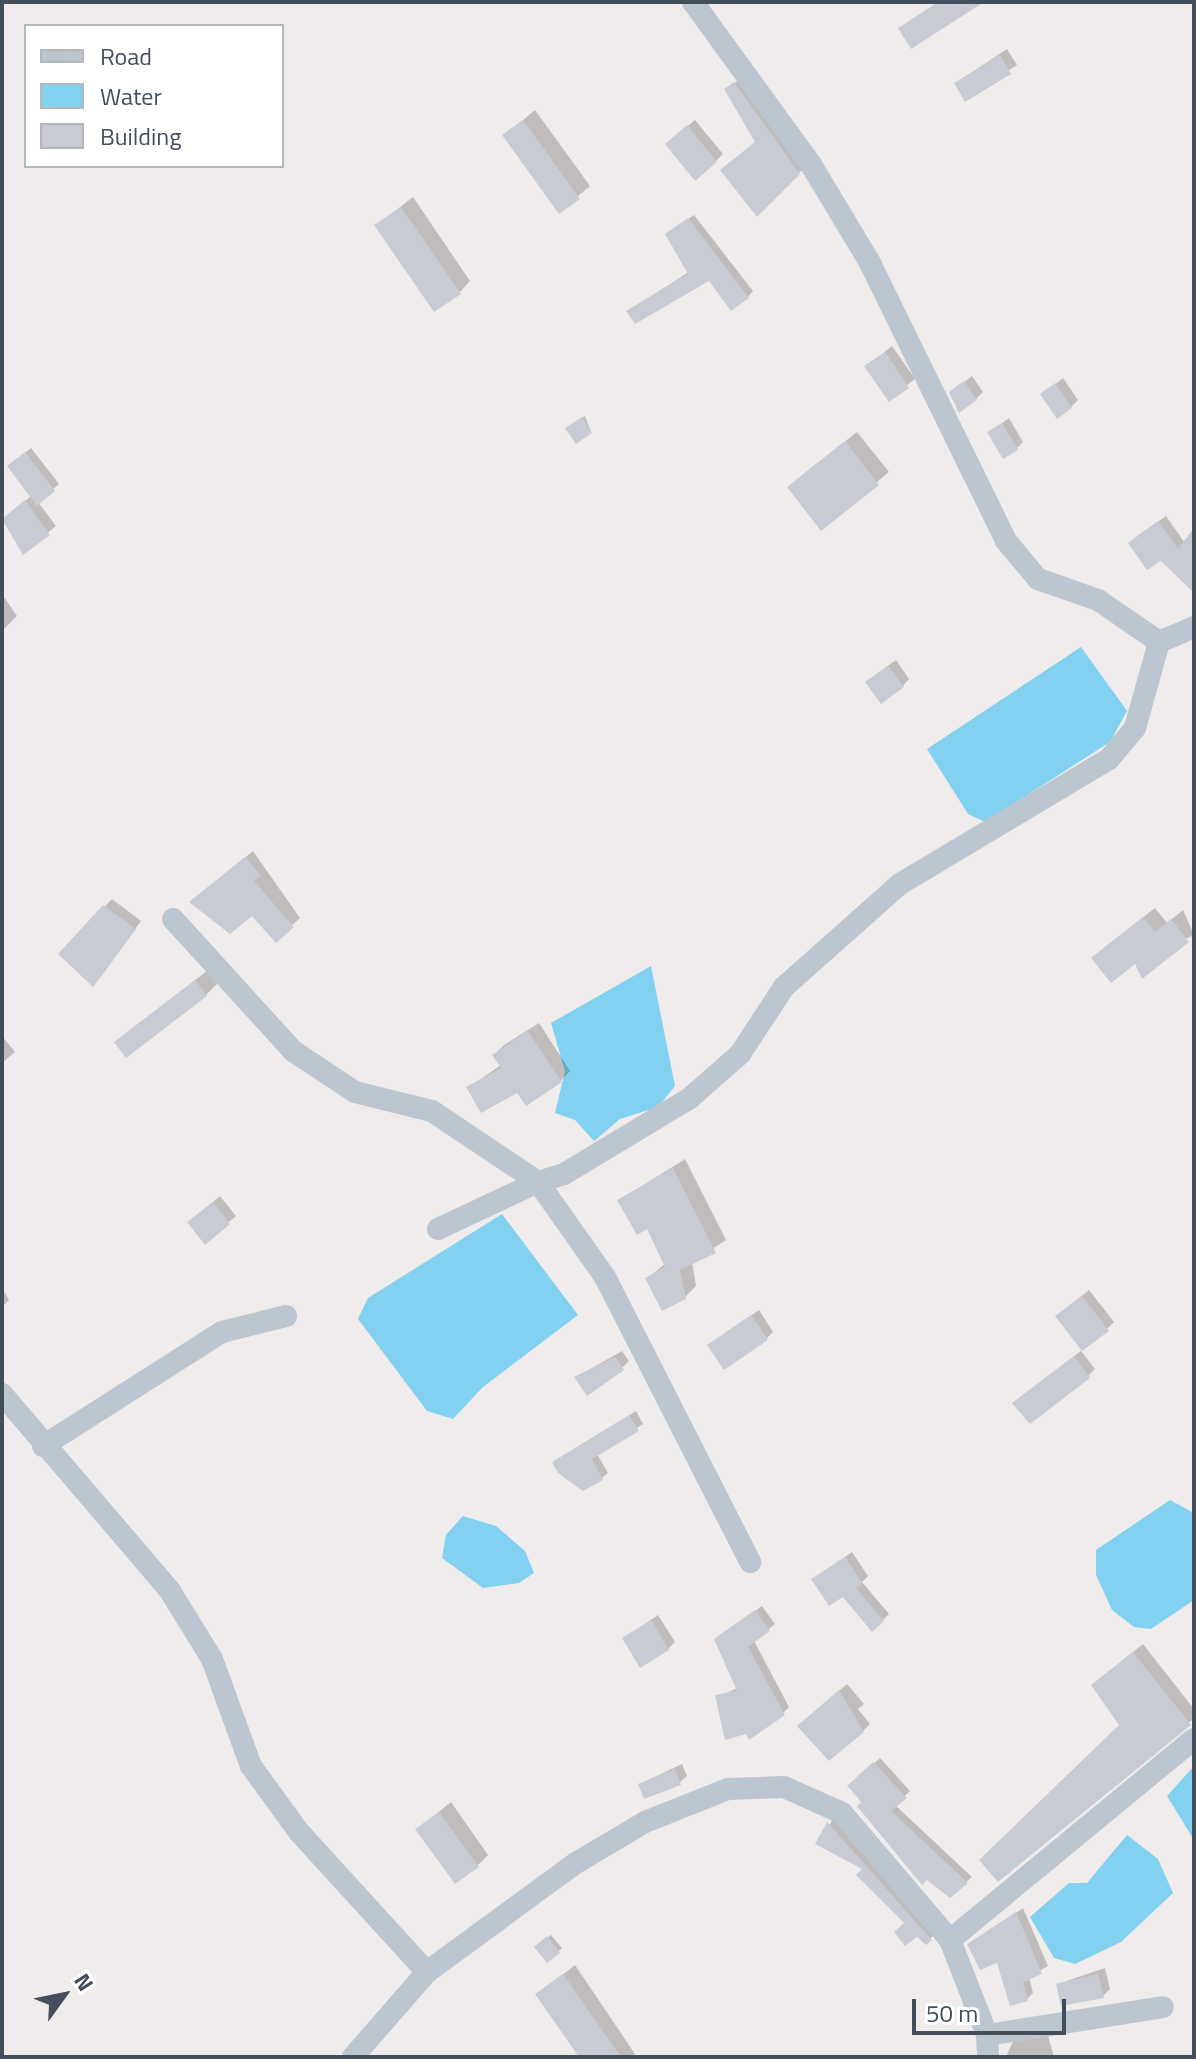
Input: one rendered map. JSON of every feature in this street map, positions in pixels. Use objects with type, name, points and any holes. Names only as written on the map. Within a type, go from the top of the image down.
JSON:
[{"type":"street","points":[[693,2],[810,163],[870,263],[1006,541],[1038,579],[1098,600],[1159,642]]},
{"type":"street","points":[[1159,642],[1194,627]]},
{"type":"street","points":[[438,1229],[538,1182],[564,1174],[690,1098],[740,1054],[784,987],[900,884],[1109,759],[1135,728],[1159,642]]},
{"type":"street","points":[[173,919],[293,1051],[355,1092],[432,1111],[538,1182],[605,1277],[750,1562]]},
{"type":"street","points":[[43,1446],[222,1332],[286,1316]]},
{"type":"street","points":[[2,1394],[43,1446],[170,1591],[212,1659],[251,1766],[299,1832],[427,1972]]},
{"type":"street","points":[[950,1940],[1194,1739]]},
{"type":"street","points":[[353,2057],[427,1972],[576,1863],[645,1822],[728,1789],[784,1787],[842,1813],[950,1940],[988,2046],[1163,2007]]},
{"type":"water","points":[[1081,647],[1127,711],[1110,742],[985,822],[968,814],[927,749]]},
{"type":"water","points":[[651,966],[675,1086],[658,1107],[620,1119],[594,1141],[575,1120],[555,1113],[565,1071],[551,1023]]},
{"type":"water","points":[[502,1214],[578,1315],[483,1387],[453,1419],[427,1411],[358,1319],[368,1298]]},
{"type":"water","points":[[1170,1500],[1194,1513],[1194,1600],[1151,1629],[1134,1627],[1112,1610],[1096,1575],[1096,1550]]},
{"type":"water","points":[[463,1516],[496,1526],[525,1551],[534,1573],[519,1583],[483,1588],[442,1558],[446,1535]]},
{"type":"water","points":[[1194,1766],[1194,1840],[1167,1796]]},
{"type":"water","points":[[1127,1835],[1158,1859],[1173,1893],[1121,1942],[1075,1964],[1054,1958],[1030,1917],[1069,1883],[1087,1883]]},
{"type":"building","points":[[938,2],[984,2],[911,49],[898,28]]},
{"type":"building","points":[[1000,55],[1011,74],[965,102],[954,83]]},
{"type":"building","points":[[734,82],[800,174],[757,217],[720,170],[755,142],[724,89]]},
{"type":"building","points":[[523,120],[580,199],[559,214],[502,135]]},
{"type":"building","points":[[687,125],[717,162],[695,181],[665,144]]},
{"type":"building","points":[[401,207],[461,294],[434,312],[374,225]]},
{"type":"building","points":[[688,218],[749,298],[731,311],[709,281],[635,324],[626,311],[688,274],[665,234]]},
{"type":"building","points":[[885,352],[909,388],[889,402],[864,366]]},
{"type":"building","points":[[964,381],[977,400],[959,413],[949,392]]},
{"type":"building","points":[[1055,383],[1072,408],[1057,419],[1040,394]]},
{"type":"building","points":[[582,417],[592,433],[576,444],[565,428]]},
{"type":"building","points":[[1002,423],[1018,450],[1003,459],[987,432]]},
{"type":"building","points":[[845,441],[879,485],[821,531],[787,487]]},
{"type":"building","points":[[25,452],[55,491],[37,506],[7,466]]},
{"type":"building","points":[[25,500],[50,535],[23,555],[2,519]]},
{"type":"building","points":[[1158,521],[1178,549],[1194,528],[1194,593],[1161,561],[1147,570],[1128,543]]},
{"type":"building","points":[[888,666],[904,687],[881,704],[865,682]]},
{"type":"building","points":[[245,857],[261,876],[254,881],[294,927],[276,943],[252,916],[230,934],[189,902]]},
{"type":"building","points":[[103,905],[136,929],[93,987],[58,954]]},
{"type":"building","points":[[1143,917],[1155,932],[1171,919],[1189,942],[1142,979],[1135,964],[1111,983],[1091,958]]},
{"type":"building","points":[[195,980],[207,996],[126,1058],[114,1042]]},
{"type":"building","points":[[528,1031],[562,1082],[526,1106],[517,1093],[481,1113],[466,1087],[501,1068],[492,1055]]},
{"type":"building","points":[[673,1168],[716,1253],[680,1270],[686,1299],[662,1311],[645,1278],[665,1267],[647,1229],[637,1235],[617,1200]]},
{"type":"building","points":[[213,1202],[230,1224],[205,1245],[187,1222]]},
{"type":"building","points":[[1082,1296],[1109,1331],[1082,1351],[1055,1316]]},
{"type":"building","points":[[751,1315],[768,1340],[724,1370],[707,1345]]},
{"type":"building","points":[[1074,1356],[1090,1378],[1030,1424],[1012,1403]]},
{"type":"building","points":[[615,1357],[624,1370],[587,1396],[574,1377]]},
{"type":"building","points":[[629,1415],[639,1431],[592,1459],[603,1480],[583,1491],[558,1473],[552,1462]]},
{"type":"building","points":[[845,1557],[863,1584],[856,1588],[884,1621],[872,1632],[843,1597],[829,1606],[811,1579]]},
{"type":"building","points":[[755,1610],[770,1631],[748,1647],[785,1715],[749,1740],[746,1734],[725,1740],[715,1695],[737,1691],[714,1639]]},
{"type":"building","points":[[651,1620],[669,1650],[640,1668],[622,1638]]},
{"type":"building","points":[[1133,1652],[1191,1725],[998,1882],[979,1860],[1119,1725],[1091,1685]]},
{"type":"building","points":[[839,1690],[864,1732],[829,1761],[797,1726]]},
{"type":"building","points":[[873,1762],[907,1798],[891,1811],[968,1883],[950,1898],[927,1880],[922,1885],[857,1806],[862,1802],[847,1786]]},
{"type":"building","points":[[675,1769],[681,1785],[644,1799],[638,1784]]},
{"type":"building","points":[[439,1812],[479,1867],[455,1884],[415,1829]]},
{"type":"building","points":[[827,1822],[932,1940],[926,1945],[917,1937],[905,1946],[894,1932],[904,1923],[856,1875],[862,1869],[815,1844]]},
{"type":"building","points":[[1016,1912],[1042,1974],[1023,1982],[1028,2001],[1010,2006],[997,1963],[980,1970],[967,1944]]},
{"type":"building","points":[[547,1936],[560,1953],[547,1963],[534,1947]]},
{"type":"building","points":[[563,1974],[621,2057],[579,2057],[535,1994]]},
{"type":"building","points":[[1098,1974],[1104,1998],[1061,2006],[1056,1984]]}]
